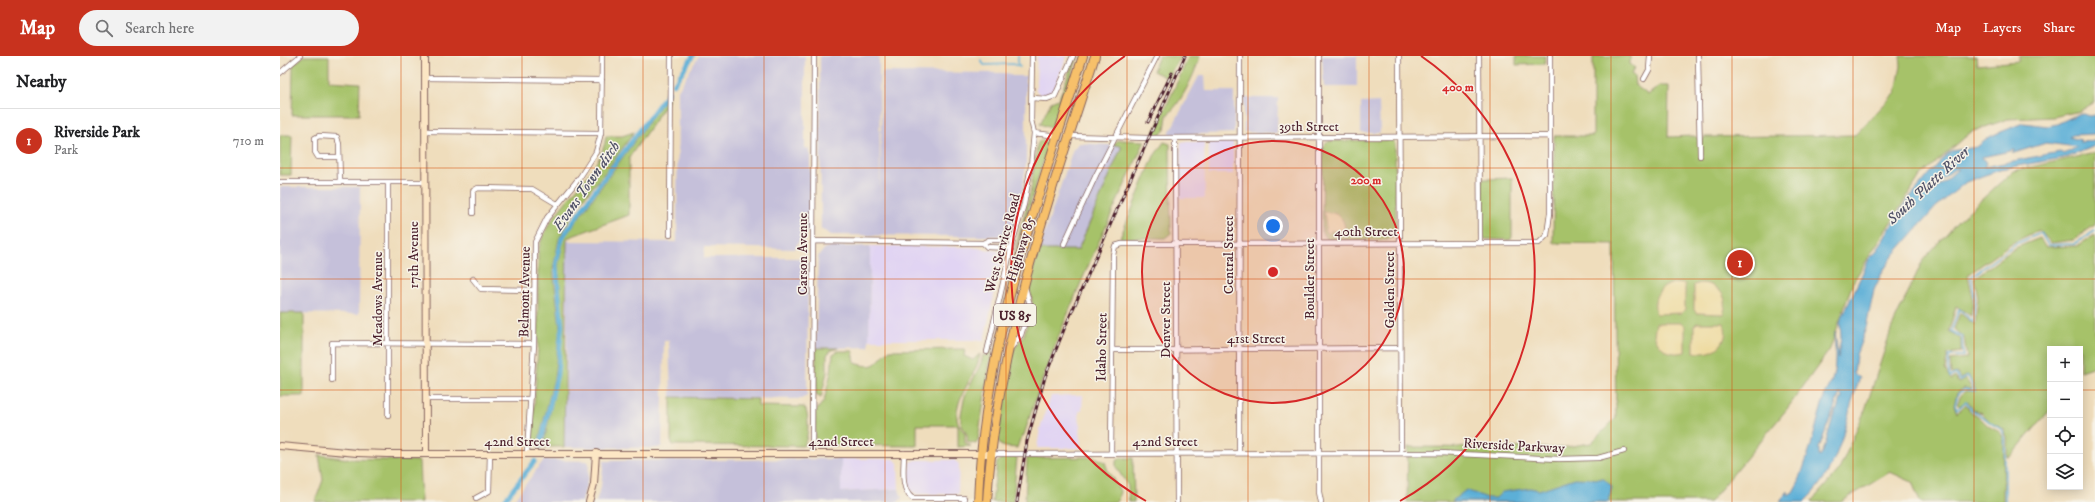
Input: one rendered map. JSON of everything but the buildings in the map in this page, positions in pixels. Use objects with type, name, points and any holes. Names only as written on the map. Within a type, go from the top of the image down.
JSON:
[{"type":"highway","name":"Highway 85","points":[[978,502],[991,381],[1006,310],[1023,243],[1083,56]]},
{"type":"highway","name":"Highway 85","points":[[987,502],[991,454],[1007,354],[1023,284],[1095,56]]},
{"type":"main road","name":"17th Avenue","points":[[425,56],[426,454]]},
{"type":"main road","name":"42nd Street","points":[[280,446],[357,453],[426,454],[991,454]]},
{"type":"main road","points":[[589,502],[594,484],[596,453]]},
{"type":"street","points":[[280,73],[300,56]]},
{"type":"street","name":"Belmont Avenue","points":[[527,453],[534,344],[535,242],[538,232],[557,204],[590,163],[596,152],[601,133],[602,56]]},
{"type":"street","points":[[670,235],[671,56]]},
{"type":"street","name":"Carson Avenue","points":[[812,453],[814,56]]},
{"type":"street","name":"West Service Road","points":[[986,352],[1013,240],[1027,191],[1034,138],[1031,120],[1032,56]]},
{"type":"street","points":[[1032,98],[1047,99],[1055,96],[1072,56]]},
{"type":"street","points":[[1064,244],[1080,206],[1157,56]]},
{"type":"street","name":"Central Street","points":[[1239,453],[1240,56]]},
{"type":"street","name":"Boulder Street","points":[[1319,56],[1319,492],[1321,502]]},
{"type":"street","name":"Golden Street","points":[[1399,56],[1401,452]]},
{"type":"street","points":[[1479,56],[1480,243]]},
{"type":"street","points":[[1549,136],[1550,56]]},
{"type":"street","points":[[1644,79],[1650,70],[1650,56]]},
{"type":"street","points":[[1698,56],[1700,156]]},
{"type":"street","points":[[425,78],[602,80]]},
{"type":"street","points":[[425,130],[601,133]]},
{"type":"street","points":[[1034,133],[1058,136]]},
{"type":"street","points":[[339,157],[318,157],[315,152],[315,138],[319,136],[337,137],[339,157],[340,182]]},
{"type":"street","name":"39th Street","points":[[1069,136],[1175,138],[1549,136]]},
{"type":"street","name":"40th Street","points":[[1120,244],[1239,242],[1539,243],[1546,235],[1548,228],[1549,136]]},
{"type":"street","name":"Denver Street","points":[[1175,138],[1177,502]]},
{"type":"street","points":[[280,182],[425,182]]},
{"type":"street","name":"Meadows Avenue","points":[[388,182],[388,415]]},
{"type":"street","points":[[473,213],[473,191],[478,188],[532,190],[557,204]]},
{"type":"street","points":[[813,241],[983,243],[989,240],[1013,240]]},
{"type":"street","points":[[983,243],[987,247],[1011,248]]},
{"type":"street","name":"Idaho Street","points":[[1111,453],[1114,248],[1120,244]]},
{"type":"street","points":[[473,279],[481,289],[534,290]]},
{"type":"street","points":[[1007,354],[1021,335],[1030,305],[1023,284]]},
{"type":"street","points":[[332,380],[332,343],[534,344]]},
{"type":"street","name":"41st Street","points":[[1112,350],[1400,348]]},
{"type":"street","points":[[426,399],[530,399]]},
{"type":"street","name":"Riverside Parkway","points":[[1401,452],[1562,459],[1598,458],[1624,451]]},
{"type":"street","name":"42nd Street","points":[[991,454],[1320,454],[1401,452]]},
{"type":"street","points":[[476,498],[490,490],[490,453]]},
{"type":"street","points":[[904,453],[904,487],[909,496],[912,498],[964,498],[964,502]]},
{"type":"street","points":[[954,502],[958,498]]},
{"type":"shaded area","points":[[699,56],[805,56],[805,148],[810,149],[810,226],[805,237],[798,242],[795,249],[704,247],[704,258],[800,258],[806,260],[808,263],[807,396],[801,399],[671,397],[669,341],[664,341],[662,446],[658,448],[564,447],[567,339],[567,241],[677,242],[678,90]]},
{"type":"shaded area","points":[[820,56],[879,56],[880,204],[882,72],[1007,73],[1012,76],[1026,76],[1026,164],[1022,193],[1012,231],[1007,235],[998,236],[831,235],[821,229]]},
{"type":"shaded area","points":[[1037,56],[1067,56],[1052,94],[1040,95],[1036,90]]},
{"type":"shaded area","points":[[1322,56],[1357,56],[1357,87],[1324,87]]},
{"type":"shaded area","points":[[1199,76],[1205,76],[1206,91],[1234,91],[1234,133],[1168,135]]},
{"type":"shaded area","points":[[1244,98],[1278,98],[1277,133],[1244,132]]},
{"type":"shaded area","points":[[1379,102],[1380,133],[1361,133],[1361,103]]},
{"type":"shaded area","points":[[1181,142],[1204,142],[1205,198],[1179,198]]},
{"type":"shaded area","points":[[1233,142],[1233,174],[1209,174],[1209,143]]},
{"type":"shaded area","points":[[1079,143],[1122,146],[1078,250],[1039,250],[1073,149]]},
{"type":"shaded area","points":[[280,187],[360,187],[359,314],[280,313]]},
{"type":"shaded area","points":[[870,246],[971,247],[998,251],[1001,263],[984,340],[869,340]]},
{"type":"shaded area","points":[[870,246],[869,347],[816,348],[818,257],[825,248]]},
{"type":"shaded area","points":[[1083,395],[1082,410],[1079,411],[1081,448],[1037,448],[1040,429],[1051,396]]},
{"type":"shaded area","points":[[841,459],[894,459],[898,463],[899,489],[841,492]]},
{"type":"shaded area","points":[[841,459],[841,492],[899,489],[902,498],[898,502],[596,502],[601,486],[604,461]]},
{"type":"shaded area","points":[[544,460],[587,461],[589,463],[588,477],[582,502],[512,502]]},
{"type":"shaded area","points":[[916,460],[954,460],[959,464],[958,494],[917,494],[911,491],[909,484],[910,462]]},
{"type":"green space","points":[[304,56],[329,56],[329,81],[360,83],[359,115],[292,115],[293,65]]},
{"type":"green space","points":[[1075,56],[1078,56],[1056,123],[1051,128],[1040,124],[1051,102],[1058,99]]},
{"type":"green space","points":[[1159,56],[1181,56],[1167,78],[1153,71]]},
{"type":"green space","points":[[1189,56],[1200,56],[1191,79],[1177,104],[1167,115],[1165,130],[1160,135],[1153,135]]},
{"type":"green space","points":[[1516,56],[1545,56],[1545,64],[1516,65]]},
{"type":"green space","points":[[1593,56],[1630,56],[1630,64],[1635,68],[1631,74],[1634,76],[1635,85],[1648,95],[1659,86],[1669,86],[1668,137],[1694,136],[1703,141],[1704,137],[1855,135],[1896,92],[1901,66],[1900,56],[1976,56],[1977,65],[2019,61],[2019,56],[2095,56],[2095,102],[2080,111],[2053,117],[2008,119],[1971,132],[1920,176],[1853,282],[1830,349],[1787,409],[1710,502],[1407,502],[1408,447],[1560,448],[1591,443],[1616,418],[1614,244],[1553,243],[1554,136],[1593,136]]},
{"type":"green space","points":[[668,95],[668,101],[629,158],[629,215],[567,238],[564,447],[543,447],[558,374],[563,325],[558,266],[564,238]]},
{"type":"green space","points":[[634,132],[607,170],[577,206],[559,239],[553,269],[560,328],[554,378],[538,444],[534,446],[532,438],[538,347],[538,252],[543,235],[562,206],[595,165],[602,151],[606,136],[622,136]]},
{"type":"green space","points":[[280,135],[292,135],[291,175],[280,175]]},
{"type":"green space","points":[[1040,140],[1045,142],[1047,149],[1014,257],[994,335],[978,440],[976,444],[967,442],[967,433],[962,425],[961,413],[967,391],[979,368],[983,355],[987,356],[1031,189],[1037,145]]},
{"type":"green space","points":[[1392,140],[1395,144],[1396,233],[1388,240],[1328,240],[1322,232],[1323,149],[1325,143],[1330,141]]},
{"type":"green space","points":[[1117,141],[1145,141],[1064,322],[1036,397],[1024,435],[1020,439],[1017,448],[1005,447],[1000,445],[998,438],[1010,362],[1014,349],[1024,335],[1033,305],[1028,285],[1039,250],[1078,250],[1122,146],[1113,145]]},
{"type":"green space","points":[[1164,142],[1170,144],[1171,233],[1165,238],[1120,238],[1154,156]]},
{"type":"green space","points":[[2095,153],[2095,225],[2073,240],[2051,243],[2039,230],[2010,244],[1968,275],[1973,298],[1971,316],[1956,306],[1949,331],[1961,339],[1961,352],[1948,354],[1945,369],[1951,380],[1955,377],[1958,383],[1966,379],[1972,389],[1964,388],[1957,393],[1954,405],[1957,413],[1966,404],[1971,413],[1999,432],[2004,439],[2003,502],[1920,502],[1912,482],[1890,472],[1841,502],[1811,502],[1839,470],[1865,410],[1892,327],[1923,260],[1957,222],[2013,171]]},
{"type":"green space","points":[[1512,178],[1512,237],[1510,240],[1484,239],[1482,234],[1482,179]]},
{"type":"green space","points":[[2095,235],[2095,366],[2083,370],[2083,346],[2047,346],[2047,414],[2010,457],[2007,457],[2007,438],[2004,429],[1991,423],[1982,413],[1973,410],[1968,401],[1959,406],[1957,404],[1965,391],[1976,391],[1968,375],[1960,379],[1957,373],[1951,374],[1950,360],[1967,358],[1964,338],[1954,329],[1960,313],[1975,325],[1978,298],[1974,278],[2015,248],[2040,238],[2045,247],[2077,246]]},
{"type":"green space","points":[[280,313],[304,313],[304,396],[280,396]]},
{"type":"green space","points":[[816,348],[838,348],[830,351],[827,355],[827,372],[821,398],[816,395]]},
{"type":"green space","points":[[965,349],[964,356],[973,360],[980,354],[978,364],[958,404],[957,414],[959,424],[965,433],[965,443],[971,446],[958,447],[958,425],[917,425],[917,446],[817,445],[815,441],[815,412],[824,401],[831,372],[833,354],[838,351],[853,351],[855,363],[868,366],[876,363],[890,350]]},
{"type":"green space","points":[[671,397],[758,399],[758,406],[804,407],[808,420],[807,438],[803,446],[673,445],[671,441]]},
{"type":"green space","points":[[319,455],[350,459],[419,461],[421,502],[315,502],[323,480]]},
{"type":"green space","points":[[1003,457],[1017,457],[1013,502],[992,502],[997,462]]},
{"type":"green space","points":[[1095,457],[1105,462],[1108,471],[1120,491],[1118,500],[1114,502],[1025,502],[1027,458]]},
{"type":"green space","points":[[1121,458],[1133,458],[1134,502],[1129,502],[1128,486],[1116,467],[1116,461]]},
{"type":"sand","points":[[1324,212],[1333,213],[1339,216],[1344,222],[1345,231],[1330,231],[1328,234],[1324,230],[1326,228]]},
{"type":"sand","points":[[1673,283],[1685,284],[1685,309],[1682,313],[1656,314],[1655,303],[1657,294],[1663,288]]},
{"type":"sand","points":[[1700,283],[1712,285],[1721,292],[1725,302],[1723,314],[1697,313],[1694,310],[1694,285]]},
{"type":"sand","points":[[1656,323],[1682,323],[1685,326],[1685,352],[1674,353],[1662,348],[1654,335]]},
{"type":"sand","points":[[1697,323],[1724,323],[1726,330],[1725,337],[1719,347],[1708,352],[1694,352],[1694,326]]},
{"type":"water","name":"South Platte River","points":[[2080,113],[2089,116],[2095,115],[2095,134],[2073,135],[2069,137],[2081,140],[2079,142],[2095,141],[2095,146],[2068,157],[2006,168],[1966,182],[1936,207],[1893,256],[1883,271],[1874,290],[1866,328],[1856,355],[1854,374],[1860,378],[1835,458],[1817,488],[1804,502],[1780,502],[1788,491],[1788,495],[1793,492],[1799,481],[1810,449],[1825,394],[1834,371],[1835,331],[1838,358],[1841,336],[1840,322],[1869,259],[1876,252],[1905,203],[1944,157],[1951,151],[1977,147],[1991,136],[2023,123],[2048,126],[2057,124]],"holes":[[[2046,143],[2077,147],[2064,154],[2060,152],[1984,167],[1986,163],[1982,157],[2015,150],[2011,154]],[[1955,169],[1958,169],[1926,198],[1934,185]],[[1840,393],[1842,397],[1836,411],[1835,410],[1823,452],[1819,457],[1819,448]]]},
{"type":"water","points":[[1575,478],[1604,479],[1612,487],[1608,502],[1453,502],[1453,500],[1466,490],[1487,498],[1496,498],[1502,492],[1530,488],[1539,490]]},
{"type":"waterway","name":"Evans Town ditch","points":[[674,84],[693,56]]},
{"type":"waterway","points":[[1018,56],[1018,66]]},
{"type":"waterway","points":[[981,60],[984,65],[1013,64],[1020,67]]},
{"type":"waterway","name":"Evans Town ditch","points":[[540,446],[557,375],[562,325],[556,265],[562,238],[591,196],[668,92]]},
{"type":"waterway","points":[[2005,502],[2005,438],[2002,429],[1993,425],[1972,411],[1966,401],[1957,410],[1955,405],[1958,394],[1965,389],[1975,391],[1968,376],[1959,381],[1956,374],[1950,377],[1948,368],[1949,356],[1963,356],[1962,337],[1951,331],[1959,309],[1973,322],[1975,298],[1971,277],[2015,244],[2041,233],[2048,245],[2074,244],[2095,231]]},
{"type":"waterway","name":"Evans Town ditch","points":[[503,502],[535,461]]},
{"type":"railway","points":[[1017,502],[1027,441],[1045,377],[1065,327],[1185,56]]},
{"type":"railway","points":[[1148,122],[1172,73]]},
{"type":"place","name":"Riverside Park","points":[[1740,263]]}]
